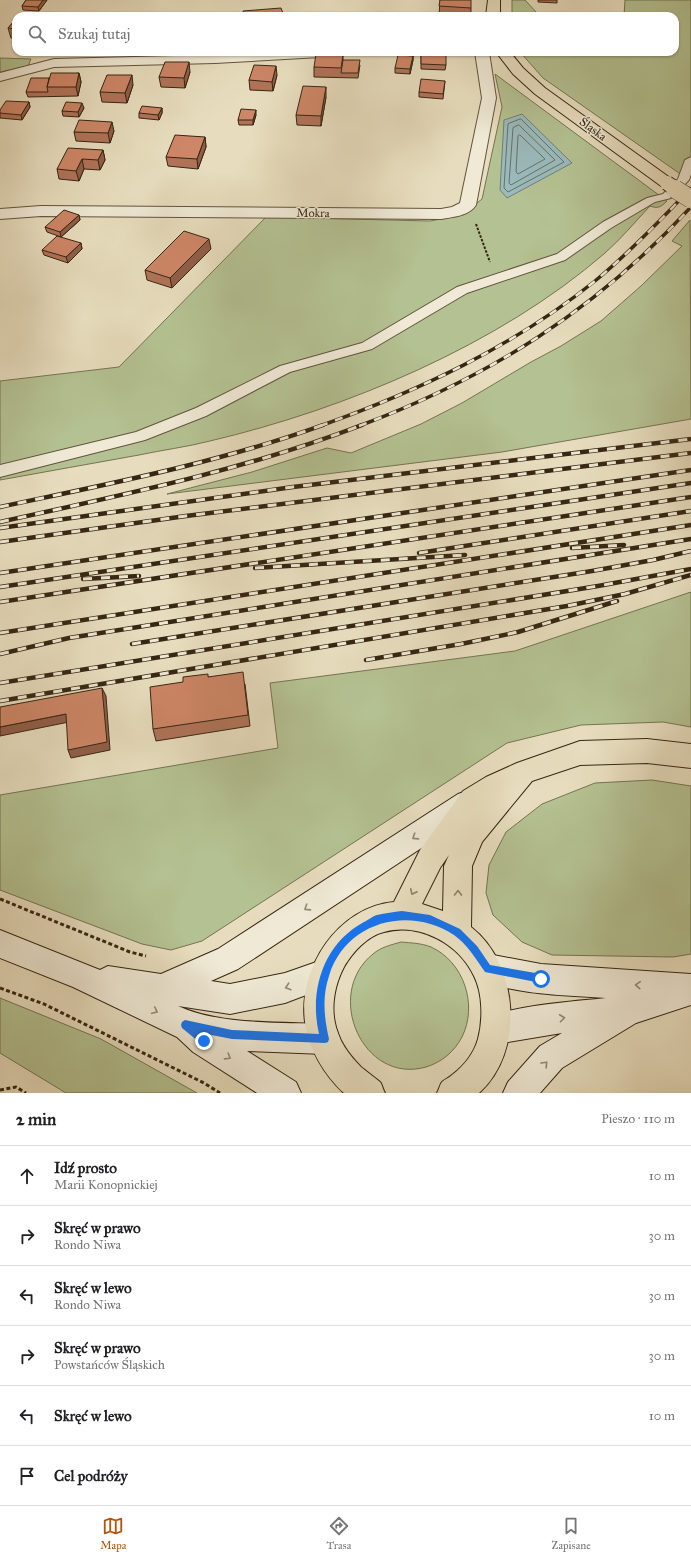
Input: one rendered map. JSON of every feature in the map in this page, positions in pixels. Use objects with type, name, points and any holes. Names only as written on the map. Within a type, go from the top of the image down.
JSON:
[{"type":"main road","points":[[493,12],[494,0]]},
{"type":"main road","name":"Śląska","points":[[506,56],[518,72],[540,91],[691,199]]},
{"type":"main road","points":[[402,915],[430,859],[472,800],[495,786],[526,771],[580,753],[647,751],[691,756]]},
{"type":"main road","points":[[457,932],[458,866],[473,833],[526,771]]},
{"type":"main road","points":[[369,1093],[366,1092],[341,1068],[325,1039],[320,1017],[320,995],[325,974],[337,950],[355,932],[378,919],[402,915],[430,919],[457,932],[474,949],[488,969],[496,998],[496,1029],[490,1053],[477,1073],[458,1092]]},
{"type":"street","points":[[0,77],[54,63],[216,59],[268,56]]},
{"type":"street","points":[[468,205],[489,98],[483,56]]},
{"type":"street","name":"Mokra","points":[[0,214],[42,211],[441,214],[457,211],[468,205]]},
{"type":"street","points":[[161,989],[228,959],[472,800]]},
{"type":"street","points":[[0,944],[81,976],[185,1025],[232,1034],[325,1039]]},
{"type":"street","points":[[488,969],[541,979],[691,990]]},
{"type":"street","points":[[81,976],[230,999],[285,988],[325,974]]},
{"type":"street","points":[[496,1029],[541,1021],[631,1010],[691,990]]},
{"type":"street","points":[[519,1093],[551,1057],[631,1010]]},
{"type":"street","points":[[185,1025],[204,1041],[285,1093]]},
{"type":"lane","points":[[0,471],[67,456],[140,436],[201,412],[285,369],[367,346],[462,290],[561,256],[607,224],[651,200],[667,196],[683,180],[691,160]]},
{"type":"path","points":[[462,290],[492,267],[468,205]]},
{"type":"path","points":[[0,899],[130,952],[150,957]]},
{"type":"path","points":[[0,988],[44,1004],[204,1083],[220,1093]]},
{"type":"path","points":[[0,1090],[16,1088],[26,1093]]},
{"type":"green space","points":[[512,0],[525,0],[536,12],[512,12]]},
{"type":"green space","points":[[625,0],[691,0],[691,172],[686,178],[543,78],[524,56],[679,56],[679,12],[624,12]]},
{"type":"green space","points":[[0,58],[31,59],[28,66],[0,72]]},
{"type":"green space","points":[[495,74],[667,201],[659,207],[650,206],[605,253],[563,286],[518,317],[419,370],[367,392],[262,428],[201,443],[0,480],[0,381],[119,367],[266,217],[430,221],[462,215],[482,199],[502,107]]},
{"type":"green space","points":[[690,220],[691,419],[502,452],[167,494],[252,472],[327,448],[351,453],[421,424],[462,403],[561,346],[601,321],[641,286],[682,246],[672,241]]},
{"type":"green space","points":[[691,592],[691,727],[663,722],[581,725],[507,743],[202,941],[171,950],[142,944],[0,890],[0,795],[278,748],[270,683],[515,651]]},
{"type":"green space","points":[[652,780],[691,786],[691,954],[673,957],[552,955],[522,942],[493,915],[486,893],[489,865],[506,832],[542,804],[595,783]]},
{"type":"green space","points":[[401,942],[416,943],[431,947],[442,954],[452,963],[460,974],[468,998],[469,1012],[467,1025],[459,1042],[447,1056],[426,1067],[404,1069],[384,1063],[368,1050],[357,1032],[351,1012],[351,991],[358,971],[373,954],[386,946]]},
{"type":"green space","points":[[0,998],[101,1039],[197,1093],[66,1093],[0,1053]]},
{"type":"water","points":[[522,114],[572,163],[507,198],[500,190],[504,120]]},
{"type":"building","points":[[26,0],[43,0],[38,7],[22,6]]},
{"type":"building","points":[[440,0],[471,0],[471,8],[439,6]]},
{"type":"building","points":[[281,8],[282,12],[243,12]]},
{"type":"building","points":[[316,56],[343,56],[341,68],[314,67]]},
{"type":"building","points":[[398,56],[413,56],[410,69],[395,68]]},
{"type":"building","points":[[421,56],[446,56],[446,65],[421,64]]},
{"type":"building","points":[[343,60],[360,60],[358,73],[341,73]]},
{"type":"building","points":[[165,62],[189,62],[184,78],[159,77]]},
{"type":"building","points":[[254,65],[276,66],[272,82],[249,80]]},
{"type":"building","points":[[51,73],[79,73],[76,87],[47,87]]},
{"type":"building","points":[[107,75],[132,75],[125,93],[100,92]]},
{"type":"building","points":[[31,78],[49,78],[47,87],[48,92],[26,92]]},
{"type":"building","points":[[421,79],[445,81],[443,94],[419,92]]},
{"type":"building","points":[[303,86],[326,87],[321,116],[296,115]]},
{"type":"building","points":[[6,101],[29,102],[21,115],[0,113],[0,110]]},
{"type":"building","points":[[66,102],[82,103],[78,112],[62,111]]},
{"type":"building","points":[[142,106],[162,108],[158,115],[139,113]]},
{"type":"building","points":[[241,109],[256,110],[253,120],[238,120]]},
{"type":"building","points":[[79,120],[112,122],[108,133],[74,132]]},
{"type":"building","points":[[175,135],[205,137],[197,159],[166,157]]},
{"type":"building","points":[[68,148],[103,150],[98,160],[82,159],[76,171],[57,169]]},
{"type":"building","points":[[64,210],[79,215],[60,232],[45,227]]},
{"type":"building","points":[[184,231],[209,239],[170,278],[145,270]]},
{"type":"building","points":[[57,236],[81,243],[66,257],[42,250]]},
{"type":"building","points":[[243,672],[248,715],[153,729],[150,687],[183,682],[183,677],[208,674],[208,677]]},
{"type":"building","points":[[102,688],[107,742],[68,750],[66,714],[0,727],[0,707]]},
{"type":"railway","points":[[320,426],[393,398],[428,382],[498,347],[531,327],[564,305],[608,270],[690,189]]},
{"type":"railway","points":[[359,426],[407,407],[453,386],[538,337],[579,309],[617,278],[655,244],[691,207]]},
{"type":"railway","points":[[0,522],[137,491],[228,468],[318,441],[362,425]]},
{"type":"railway","points":[[0,507],[203,462],[243,451],[320,426]]},
{"type":"railway","points":[[0,528],[293,487],[691,439]]},
{"type":"railway","points":[[0,542],[186,516],[691,453]]},
{"type":"railway","points":[[0,573],[691,470]]},
{"type":"railway","points":[[0,587],[691,483]]},
{"type":"railway","points":[[0,602],[691,497]]},
{"type":"railway","points":[[419,553],[691,511]]},
{"type":"railway","points":[[0,633],[691,525]]},
{"type":"railway","points":[[0,654],[69,638],[691,539]]},
{"type":"railway","points":[[572,548],[624,545]]},
{"type":"railway","points":[[132,644],[592,571],[653,560],[691,551]]},
{"type":"railway","points":[[255,568],[465,555]]},
{"type":"railway","points":[[0,683],[598,586],[691,569]]},
{"type":"railway","points":[[0,701],[567,606],[625,594],[691,575]]},
{"type":"railway","points":[[83,579],[139,576]]},
{"type":"railway","points":[[366,660],[461,644],[518,632],[617,601]]},
{"type":"route","points":[[204,1041],[185,1025],[232,1034],[325,1039],[320,1017],[320,995],[325,974],[337,950],[355,932],[378,919],[402,915],[430,919],[457,932],[474,949],[488,969],[541,979]]}]
